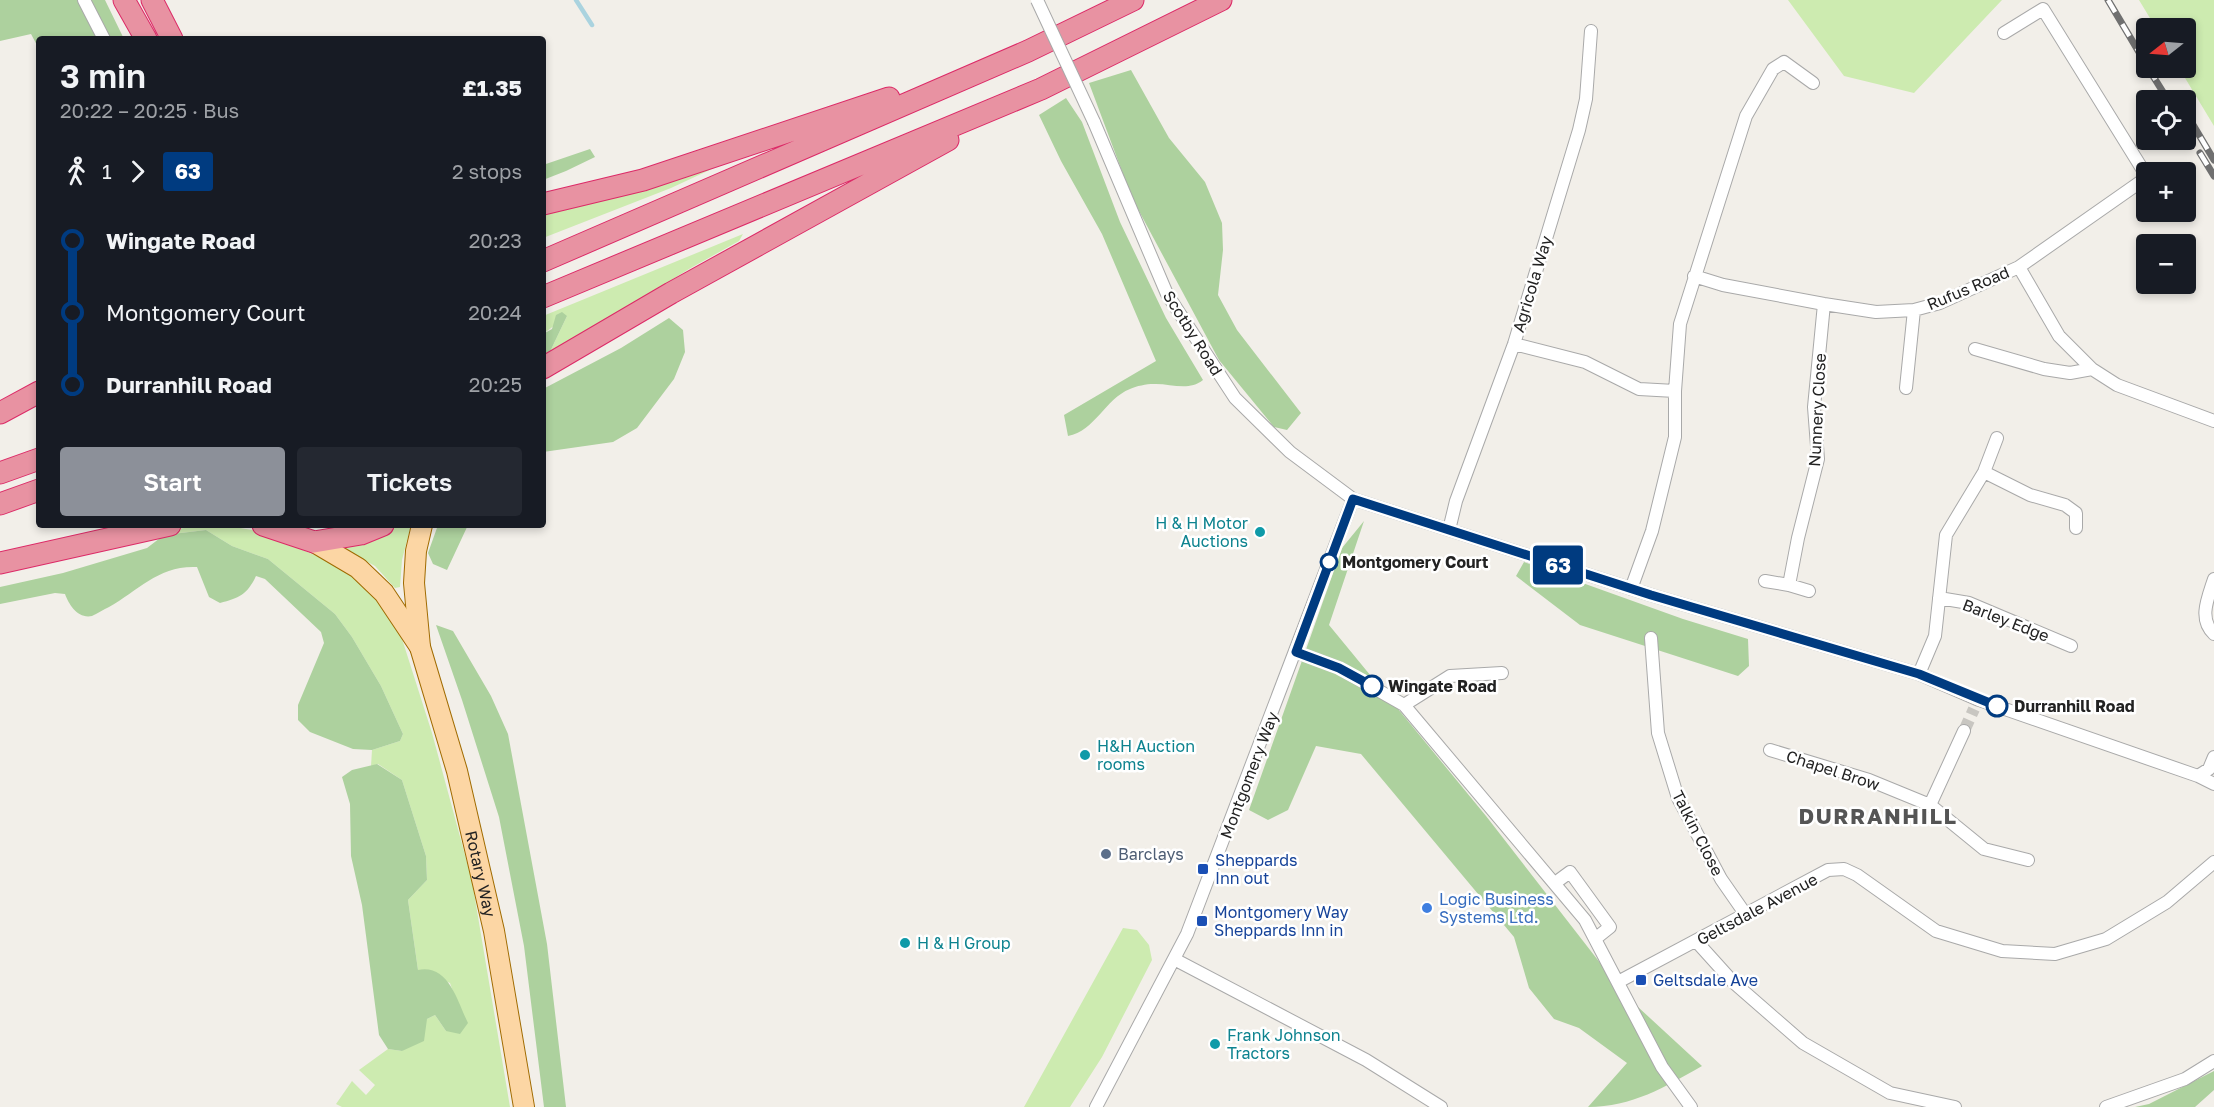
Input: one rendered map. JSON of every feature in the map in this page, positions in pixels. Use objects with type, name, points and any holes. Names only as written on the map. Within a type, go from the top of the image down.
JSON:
[{"type":"highway","points":[[124,0],[144,36]]},
{"type":"highway","points":[[152,0],[170,36]]},
{"type":"highway","points":[[546,260],[1028,51],[1133,0]]},
{"type":"highway","points":[[546,366],[671,293],[1041,89],[1221,0]]},
{"type":"highway","points":[[546,203],[643,180],[1028,51]]},
{"type":"highway","points":[[546,296],[1041,89]]},
{"type":"highway","points":[[0,413],[36,394]]},
{"type":"highway","points":[[0,473],[36,460]]},
{"type":"highway","points":[[0,504],[36,490]]},
{"type":"highway","points":[[0,563],[157,528]]},
{"type":"highway","points":[[271,528],[314,542],[361,534],[376,528]]},
{"type":"main road","name":"Rotary Way","points":[[421,528],[416,551],[414,583],[420,647],[457,771],[494,931],[524,1107]]},
{"type":"main road","name":"Rotary Way","points":[[314,542],[358,568],[384,593],[420,647]]},
{"type":"street","points":[[84,0],[102,36]]},
{"type":"street","name":"Scotby Road","points":[[1037,0],[1094,122],[1167,294],[1235,398],[1290,452],[1353,499]]},
{"type":"street","name":"Rufus Road","points":[[2004,33],[2043,9],[2137,162]]},
{"type":"street","name":"Agricola Way","points":[[1449,531],[1456,501],[1514,344],[1579,130],[1586,99],[1591,31]]},
{"type":"street","points":[[1631,589],[1652,531],[1675,437],[1675,392],[1680,324],[1746,116],[1773,69],[1784,62],[1813,83]]},
{"type":"street","name":"Rufus Road","points":[[1694,276],[1723,285],[1824,304],[1876,312],[1914,310],[1940,303],[2019,267],[2136,183]]},
{"type":"street","points":[[2019,267],[2059,336],[2092,369],[2117,385],[2214,420]]},
{"type":"street","name":"Nunnery Close","points":[[1789,585],[1818,459],[1814,407],[1824,304]]},
{"type":"street","points":[[1906,388],[1914,310]]},
{"type":"street","points":[[1514,344],[1585,362],[1639,389],[1675,392]]},
{"type":"street","points":[[1975,349],[2028,365],[2070,373],[2092,369]]},
{"type":"street","name":"Barley Edge","points":[[1919,674],[1935,636],[1946,535],[1984,472],[1997,438]]},
{"type":"street","points":[[1984,472],[2030,495],[2065,505],[2076,513],[2076,528]]},
{"type":"street","points":[[1353,499],[1631,589],[1919,674],[1976,704],[2198,776],[2214,784]]},
{"type":"street","name":"Montgomery Way","points":[[1096,1107],[1191,924],[1353,499]]},
{"type":"street","points":[[2214,579],[2204,610],[2208,629],[2214,634]]},
{"type":"street","points":[[1765,581],[1809,591]]},
{"type":"street","name":"Barley Edge","points":[[1939,598],[1969,603],[2071,646]]},
{"type":"street","name":"Talkin Close","points":[[1651,638],[1658,733],[1678,798],[1721,879],[1746,915]]},
{"type":"street","points":[[1296,652],[1339,668],[1404,705],[1585,920],[1662,1067],[1691,1107]]},
{"type":"street","points":[[1404,705],[1450,676],[1502,673]]},
{"type":"street","points":[[1930,805],[1964,731]]},
{"type":"street","name":"Chapel Brow","points":[[1770,750],[1869,780],[1930,805],[1984,849],[2028,860]]},
{"type":"street","points":[[2198,776],[2209,769],[2214,757]]},
{"type":"street","name":"Geltsdale Avenue","points":[[1618,982],[1828,870],[1836,868],[1857,874],[1936,931],[2002,951],[2055,954],[2106,939],[2167,902],[2214,862]]},
{"type":"street","points":[[1555,883],[1570,872],[1610,927],[1595,939]]},
{"type":"street","points":[[1696,941],[1733,982],[1803,1043],[1890,1093],[1955,1107]]},
{"type":"street","points":[[1174,959],[1366,1060],[1441,1107]]},
{"type":"street","points":[[2106,1107],[2185,1078],[2214,1061]]},
{"type":"green space","points":[[0,0],[105,0],[123,36],[36,36],[36,43],[31,34],[0,41]]},
{"type":"green space","points":[[1788,0],[2002,0],[1914,93],[1844,76]]},
{"type":"green space","points":[[2139,0],[2214,0],[2214,126],[2196,96],[2196,90],[2192,90],[2185,78],[2196,78],[2196,18],[2150,18]]},
{"type":"green space","points":[[1131,70],[1169,138],[1205,182],[1222,223],[1223,250],[1218,295],[1237,330],[1301,413],[1287,430],[1274,427],[1219,360],[1132,198],[1089,83]]},
{"type":"green space","points":[[1066,98],[1082,122],[1120,222],[1166,318],[1203,380],[1191,386],[1153,384],[1132,388],[1114,400],[1086,428],[1068,436],[1064,415],[1156,361],[1102,234],[1061,161],[1039,115]]},
{"type":"green space","points":[[590,149],[595,157],[546,179],[546,164]]},
{"type":"green space","points":[[729,161],[671,188],[546,237],[546,214],[626,194]]},
{"type":"green space","points":[[743,234],[739,241],[689,269],[547,358],[567,316],[546,332],[546,315]]},
{"type":"green space","points":[[562,312],[567,316],[546,358],[546,332],[552,329],[556,315]]},
{"type":"green space","points":[[669,318],[683,330],[685,352],[674,379],[637,428],[613,442],[546,452],[546,387],[621,348]]},
{"type":"green space","points":[[1364,521],[1329,625],[1486,816],[1625,995],[1702,1066],[1634,1100],[1588,1107],[1627,1063],[1579,1028],[1554,1019],[1529,988],[1514,937],[1361,754],[1316,746],[1288,810],[1268,820],[1249,810],[1342,548]]},
{"type":"green space","points":[[240,528],[258,531],[355,574],[396,620],[432,733],[472,881],[510,1107],[342,1107],[336,1104],[352,1081],[366,1095],[375,1085],[359,1070],[388,1049],[402,1051],[427,1019],[435,1015],[446,1031],[456,1000],[450,983],[418,970],[408,900],[427,880],[426,856],[402,780],[378,764],[371,766],[372,750],[400,741],[403,734],[381,686],[352,637],[335,614],[268,559],[232,546],[206,530],[164,535],[176,529]]},
{"type":"green space","points":[[392,528],[410,528],[402,560],[400,587],[395,588],[375,566],[342,548]]},
{"type":"green space","points":[[437,528],[467,528],[447,570],[433,564],[428,553]]},
{"type":"green space","points":[[206,530],[232,546],[268,559],[335,614],[352,637],[381,686],[403,734],[400,741],[372,750],[353,749],[310,732],[298,720],[298,705],[324,643],[321,632],[265,579],[256,576],[242,595],[220,603],[209,597],[197,567],[184,567],[160,574],[92,616],[78,613],[65,594],[55,593],[0,604],[0,587],[63,573],[147,548],[164,535]]},
{"type":"green space","points":[[1524,562],[1683,619],[1748,639],[1749,666],[1738,676],[1580,625],[1516,576]]},
{"type":"green space","points":[[436,625],[453,631],[491,696],[508,734],[547,944],[566,1107],[544,1107],[524,946],[499,817]]},
{"type":"green space","points":[[377,764],[402,780],[426,856],[427,880],[408,900],[418,970],[429,970],[445,978],[456,995],[468,1023],[460,1034],[446,1031],[435,1015],[427,1019],[424,1041],[402,1051],[388,1049],[379,1035],[362,905],[351,856],[350,804],[342,777],[352,770]]},
{"type":"green space","points":[[1123,928],[1137,930],[1149,945],[1152,960],[1102,1057],[1070,1107],[1024,1107]]},
{"type":"green space","points":[[2214,1071],[2214,1090],[2195,1107],[2135,1107],[2149,1104]]},
{"type":"waterway","points":[[576,0],[592,25]]},
{"type":"tunnel","points":[[1964,731],[1974,709]]},
{"type":"railway","points":[[2108,0],[2136,47]]},
{"type":"railway","points":[[2154,78],[2162,90]]},
{"type":"railway","points":[[2196,130],[2214,160]]},
{"type":"railway","points":[[2200,153],[2214,176]]},
{"type":"bus line","name":"63","points":[[1372,686],[1339,668],[1296,652],[1353,499],[1651,595],[1919,674],[1997,706]]},
{"type":"place","name":"H & H Motor Auctions","points":[[1260,532]]},
{"type":"place","name":"Montgomery Court","points":[[1329,562]]},
{"type":"place","name":"Wingate Road","points":[[1372,686]]},
{"type":"place","name":"Durranhill Road","points":[[1997,706]]},
{"type":"place","name":"H&H Auction rooms","points":[[1085,755]]},
{"type":"place","name":"Barclays","points":[[1106,854]]},
{"type":"place","name":"Sheppards Inn out","points":[[1203,869]]},
{"type":"place","name":"Logic Business Systems Ltd.","points":[[1427,908]]},
{"type":"place","name":"Montgomery Way Sheppards Inn in","points":[[1202,921]]},
{"type":"place","name":"H & H Group","points":[[905,943]]},
{"type":"place","name":"Geltsdale Ave","points":[[1641,980]]},
{"type":"place","name":"Frank Johnson Tractors","points":[[1215,1044]]},
{"type":"district","name":"DURRANHILL","points":[[1878,815]]}]
